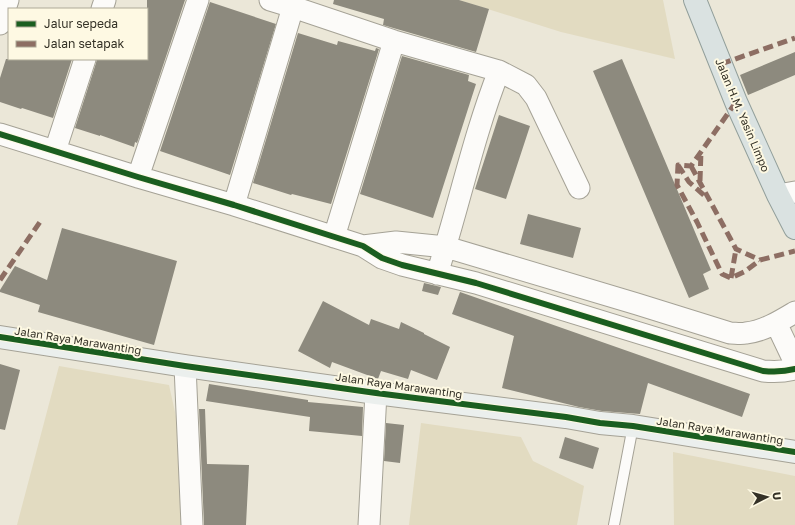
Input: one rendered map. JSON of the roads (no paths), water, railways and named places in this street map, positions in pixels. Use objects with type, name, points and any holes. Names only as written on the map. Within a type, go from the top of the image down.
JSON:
[{"type":"main road","name":"Jalan H.M. Yasin Limpo","points":[[695,0],[736,102],[787,194],[795,228]]},
{"type":"street","points":[[0,24],[8,0]]},
{"type":"street","points":[[138,177],[198,0]]},
{"type":"street","points":[[270,0],[394,41],[500,71],[526,85],[536,98],[579,188]]},
{"type":"street","points":[[234,205],[293,7]]},
{"type":"street","points":[[334,237],[394,41]]},
{"type":"street","points":[[55,151],[85,60]]},
{"type":"street","points":[[437,274],[478,132],[500,71]]},
{"type":"street","points":[[0,134],[363,246],[382,258],[392,262],[476,283],[763,371],[775,372],[795,369]]},
{"type":"street","points":[[363,246],[396,242],[446,247],[730,333],[758,331],[795,312]]},
{"type":"street","points":[[476,283],[484,258]]},
{"type":"street","points":[[776,323],[795,363]]},
{"type":"street","name":"Jalan Raya Marawanting","points":[[0,337],[185,366],[376,393],[566,417],[600,423],[633,426],[795,452]]},
{"type":"street","points":[[185,366],[192,525]]},
{"type":"street","points":[[370,525],[376,393]]},
{"type":"lane","points":[[614,525],[633,426]]}]
